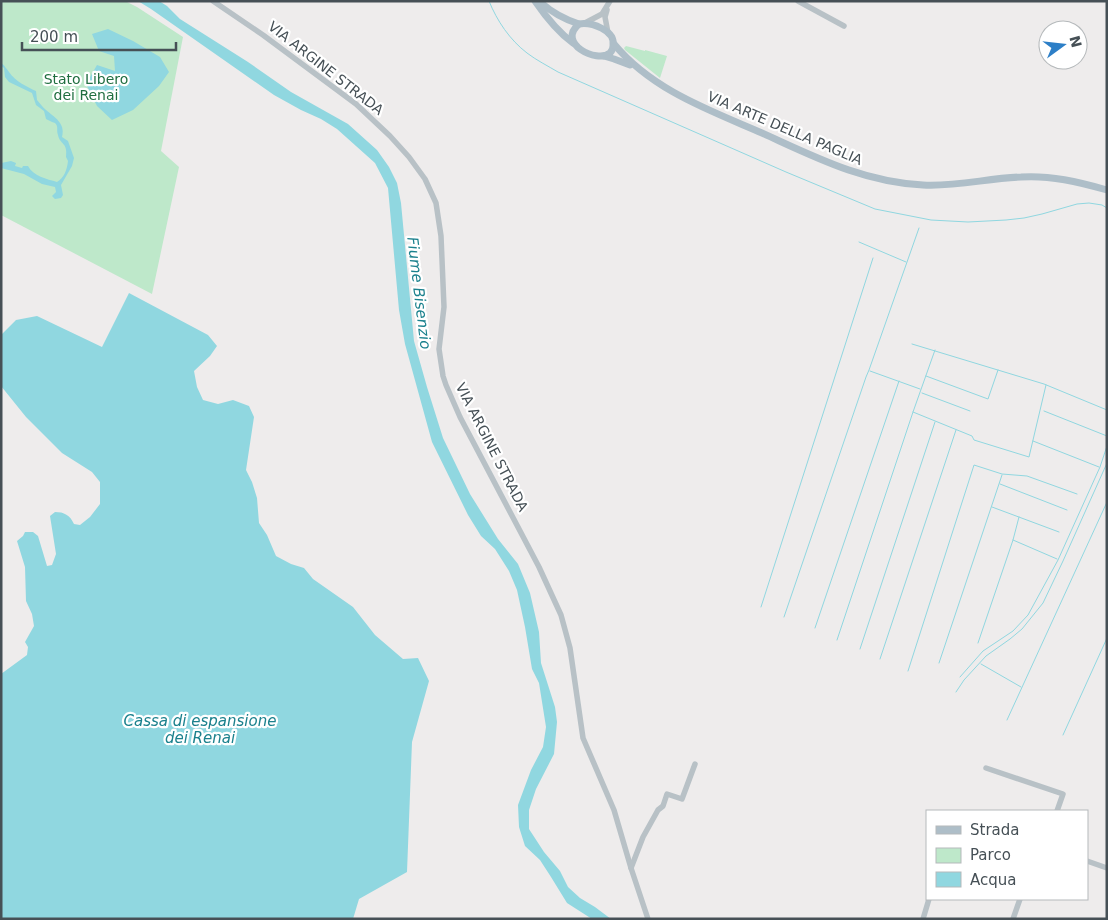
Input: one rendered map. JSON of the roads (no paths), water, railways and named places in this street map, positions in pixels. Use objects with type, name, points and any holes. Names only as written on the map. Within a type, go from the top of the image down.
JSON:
[{"type":"main road","name":"VIA ARTE DELLA PAGLIA","points":[[535,1],[563,36],[584,52],[627,63],[662,86],[693,103],[838,167],[867,177],[891,182],[934,186],[1009,177],[1040,177],[1073,181],[1107,190]]},
{"type":"main road","points":[[539,1],[550,11],[568,20],[581,24],[592,24],[608,32]]},
{"type":"main road","points":[[573,44],[572,31],[581,24]]},
{"type":"main road","name":"VIA ARTE DELLA PAGLIA","points":[[608,32],[614,44],[639,70]]},
{"type":"main road","points":[[604,56],[613,50],[614,44]]},
{"type":"street","name":"VIA ARGINE STRADA","points":[[213,1],[263,35],[356,104],[410,157],[425,179],[436,203],[441,236],[444,307],[439,349],[443,376],[460,417],[520,528],[561,615],[570,648],[583,738],[614,810],[648,919]]},
{"type":"street","points":[[798,1],[844,26]]},
{"type":"street","points":[[581,24],[602,14],[609,4]]},
{"type":"street","points":[[608,32],[605,16],[609,4]]},
{"type":"street","points":[[631,868],[643,836],[658,810],[663,806],[667,794],[682,799],[695,764]]},
{"type":"street","points":[[986,768],[1063,794],[1057,810]]},
{"type":"street","points":[[1088,861],[1107,868]]},
{"type":"street","points":[[922,919],[930,900]]},
{"type":"street","points":[[1014,919],[1020,900]]},
{"type":"water","points":[[138,1],[159,1],[180,19],[291,92],[348,124],[377,150],[389,167],[397,183],[401,203],[414,341],[427,387],[443,438],[470,494],[498,539],[518,564],[530,593],[539,632],[541,663],[555,707],[557,722],[554,754],[536,789],[529,810],[529,829],[544,852],[560,871],[568,887],[580,898],[611,919],[592,919],[567,903],[540,860],[525,846],[519,827],[518,805],[531,770],[543,747],[546,727],[539,683],[532,669],[517,590],[509,571],[495,549],[481,536],[468,515],[432,442],[405,344],[399,310],[388,188],[375,163],[337,129],[274,95]]},
{"type":"water","points":[[108,29],[160,57],[169,72],[159,86],[133,110],[112,120],[97,106],[86,84],[97,65],[115,71],[114,56],[99,51],[92,34]]},
{"type":"water","points":[[1,63],[18,81],[36,91],[37,100],[43,108],[61,124],[62,137],[68,141],[74,158],[72,166],[61,185],[63,195],[61,198],[55,199],[52,196],[56,192],[55,187],[42,184],[24,174],[1,168],[1,163],[11,161],[16,163],[15,166],[22,168],[23,166],[28,166],[37,175],[57,182],[65,173],[68,161],[65,146],[57,133],[56,124],[46,119],[44,111],[36,105],[32,93],[9,82],[5,77],[4,68],[1,66]]},
{"type":"water","name":"Cassa di espansione dei Renai","points":[[129,293],[208,335],[217,346],[210,356],[194,371],[197,387],[203,400],[218,404],[233,400],[249,406],[254,417],[246,470],[257,498],[259,523],[267,535],[276,556],[304,568],[313,579],[353,607],[375,635],[403,659],[418,658],[429,681],[412,742],[407,872],[359,899],[353,919],[1,919],[1,674],[27,655],[28,647],[25,642],[34,626],[32,614],[26,601],[25,567],[17,541],[25,532],[33,532],[38,536],[47,566],[52,565],[56,554],[50,516],[55,512],[61,513],[69,516],[74,524],[80,525],[90,517],[100,504],[100,482],[92,472],[62,453],[26,417],[1,386],[1,335],[16,320],[37,316],[102,347]]},
{"type":"waterway","points":[[489,1],[500,23],[515,42],[531,56],[558,72],[875,209],[931,220],[968,222],[1024,218],[1077,204],[1089,203],[1102,205],[1107,208]]},
{"type":"waterway","points":[[784,617],[919,228]]},
{"type":"waterway","points":[[859,242],[906,262]]},
{"type":"waterway","points":[[761,607],[873,258]]},
{"type":"waterway","points":[[912,344],[1044,384],[1107,410]]},
{"type":"waterway","points":[[837,640],[935,350]]},
{"type":"waterway","points":[[926,376],[988,399],[998,370]]},
{"type":"waterway","points":[[870,371],[920,389]]},
{"type":"waterway","points":[[815,628],[899,381]]},
{"type":"waterway","points":[[913,412],[972,436],[974,440],[1029,457],[1046,385]]},
{"type":"waterway","points":[[922,393],[970,411]]},
{"type":"waterway","points":[[1044,411],[1107,436]]},
{"type":"waterway","points":[[860,649],[935,422]]},
{"type":"waterway","points":[[880,659],[956,430]]},
{"type":"waterway","points":[[1033,441],[1099,467]]},
{"type":"waterway","points":[[960,677],[983,651],[1013,631],[1028,615],[1058,560],[1100,467],[1107,446]]},
{"type":"waterway","points":[[956,692],[964,680],[986,656],[1022,629],[1043,603],[1107,463]]},
{"type":"waterway","points":[[908,671],[974,465],[1002,474],[1027,476],[1077,494]]},
{"type":"waterway","points":[[939,663],[1002,475]]},
{"type":"waterway","points":[[1000,484],[1067,510]]},
{"type":"waterway","points":[[1007,720],[1107,502]]},
{"type":"waterway","points":[[992,507],[1059,532]]},
{"type":"waterway","points":[[978,643],[1019,517]]},
{"type":"waterway","points":[[1013,540],[1057,559]]},
{"type":"waterway","points":[[1063,735],[1107,638]]},
{"type":"waterway","points":[[981,664],[1021,687]]},
{"type":"park label","name":"Stato Libero dei Renai","points":[[86,88]]},
{"type":"water label","name":"Fiume Bisenzio","points":[[419,293]]}]
